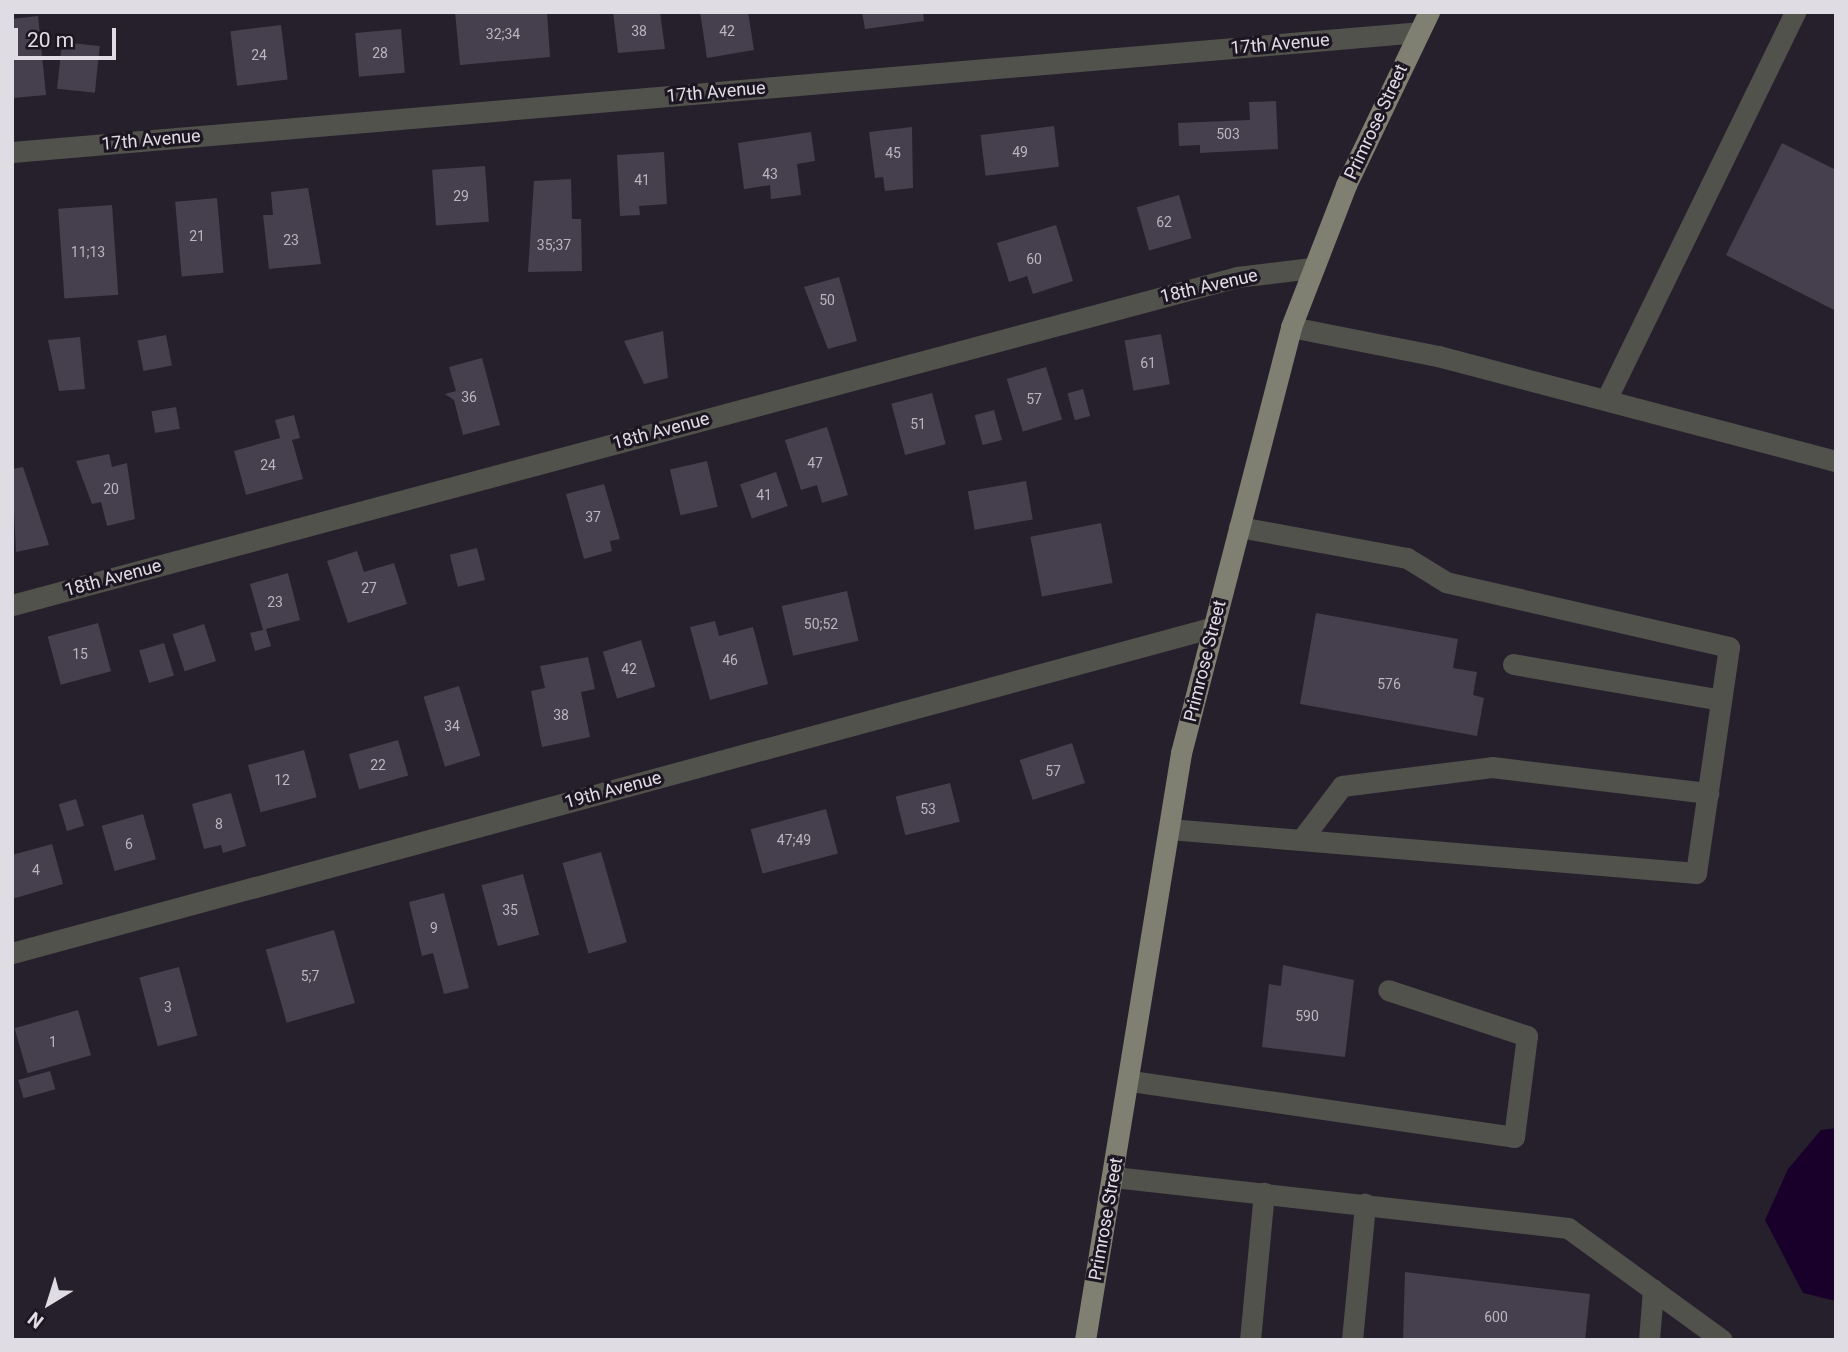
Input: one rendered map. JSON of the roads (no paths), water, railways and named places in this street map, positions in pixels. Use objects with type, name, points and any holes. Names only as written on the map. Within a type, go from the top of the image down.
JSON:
[{"type":"main road","name":"Primrose Street","points":[[1085,1340],[1131,1081],[1169,829],[1214,627],[1291,327],[1311,268],[1429,12]]},
{"type":"street","points":[[1606,400],[1795,12]]},
{"type":"street","name":"17th Avenue","points":[[12,152],[1419,32]]},
{"type":"street","name":"18th Avenue","points":[[12,605],[1237,276],[1311,268]]},
{"type":"street","points":[[1291,327],[1438,356],[1836,461]]},
{"type":"street","points":[[1169,829],[1696,873],[1728,647],[1446,582],[1406,558],[1240,527]]},
{"type":"street","name":"19th Avenue","points":[[12,953],[1214,627]]},
{"type":"street","points":[[1513,664],[1721,700]]},
{"type":"street","points":[[1301,840],[1342,786],[1492,767],[1708,793]]},
{"type":"street","points":[[1131,1081],[1514,1137],[1527,1036],[1388,990]]},
{"type":"street","points":[[1114,1177],[1567,1228],[1722,1340]]},
{"type":"street","points":[[1250,1340],[1264,1193]]},
{"type":"street","points":[[1352,1340],[1365,1204]]},
{"type":"street","points":[[1649,1340],[1653,1289]]}]
